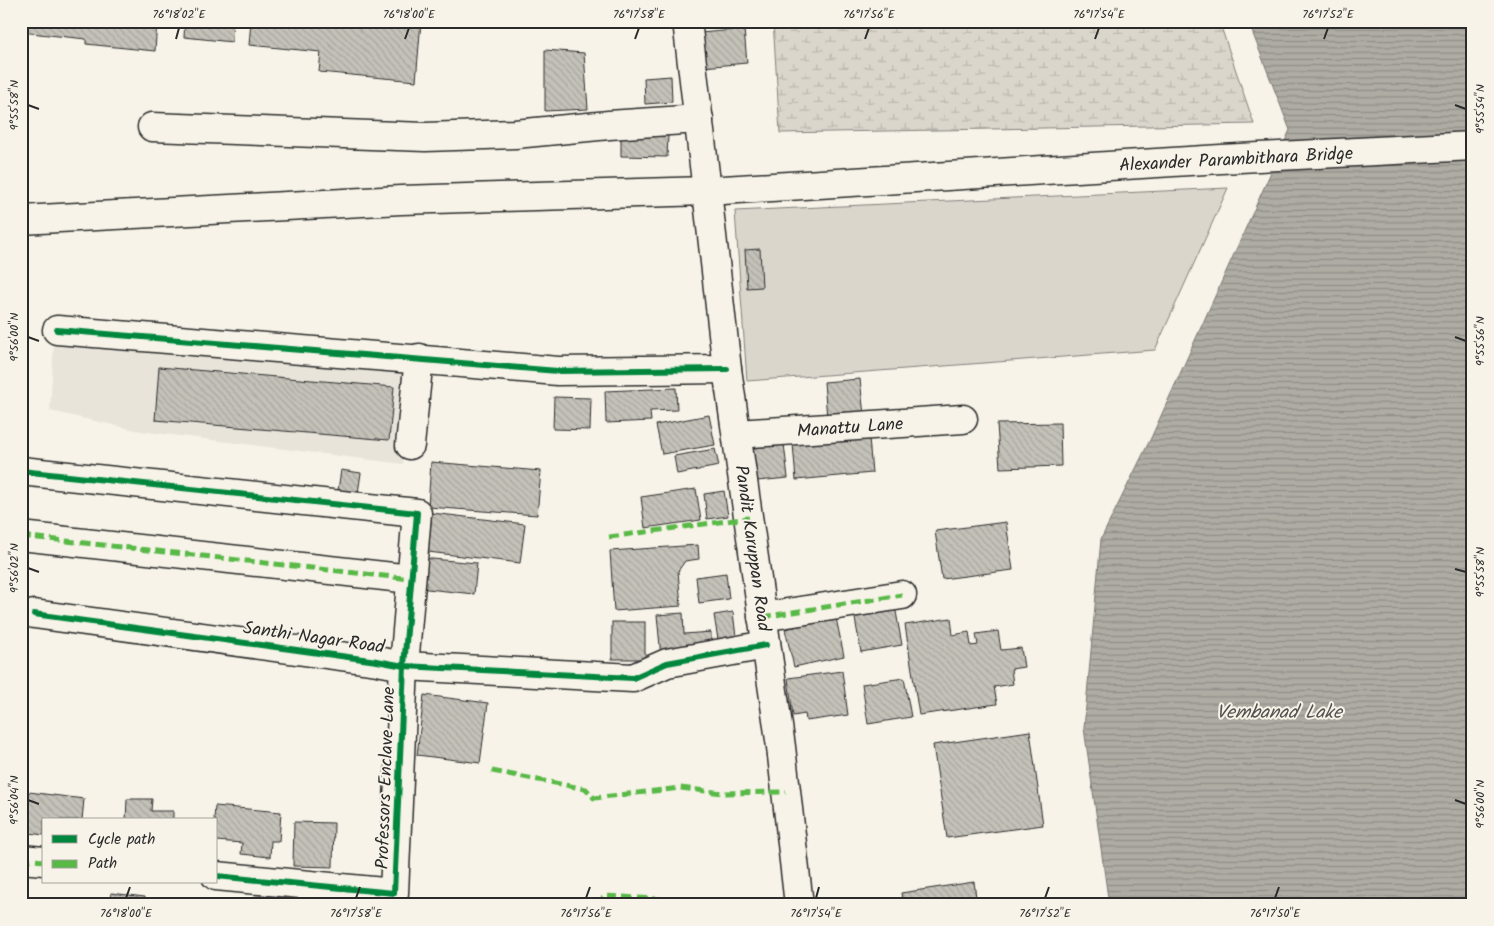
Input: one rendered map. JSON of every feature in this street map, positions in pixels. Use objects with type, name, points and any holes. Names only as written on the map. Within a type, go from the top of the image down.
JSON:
[{"type":"main road","name":"Pandit Karuppan Road","points":[[687,21],[727,369],[781,747],[799,905]]},
{"type":"main road","points":[[152,127],[425,137],[515,134],[609,124],[699,119]]},
{"type":"main road","name":"Alexander Parambithara Bridge","points":[[21,220],[166,214],[401,200],[707,192],[1221,159],[1473,146]]},
{"type":"main road","points":[[58,330],[419,358],[558,371],[727,369]]},
{"type":"main road","points":[[410,445],[419,358]]},
{"type":"main road","name":"Manattu Lane","points":[[737,434],[963,419]]},
{"type":"main road","points":[[21,471],[417,513],[404,666]]},
{"type":"main road","points":[[21,536],[412,579]]},
{"type":"main road","points":[[762,617],[902,595]]},
{"type":"main road","name":"Santhi Nagar Road","points":[[34,614],[404,666],[633,678],[667,663],[766,645]]},
{"type":"main road","name":"Professors Enclave Lane","points":[[218,876],[394,892],[404,666]]},
{"type":"main road","points":[[21,859],[42,861]]},
{"type":"shaded area","points":[[54,341],[412,369],[403,464],[140,431],[50,411]]},
{"type":"green space","points":[[773,21],[1219,21],[1254,124],[780,133]]},
{"type":"green space","points":[[1228,188],[1155,350],[747,381],[735,211]]},
{"type":"water","name":"Vembanad Lake","points":[[1248,21],[1473,21],[1473,905],[1109,905],[1084,728],[1101,539],[1151,438],[1290,130]]},
{"type":"building","points":[[21,21],[157,21],[155,51],[86,44],[86,39],[21,32]]},
{"type":"building","points":[[185,21],[233,21],[232,42],[184,37]]},
{"type":"building","points":[[251,21],[421,21],[416,81],[319,72],[321,52],[249,45]]},
{"type":"building","points":[[744,29],[747,63],[703,67],[700,33]]},
{"type":"building","points":[[545,50],[584,53],[588,109],[545,111]]},
{"type":"building","points":[[671,76],[672,102],[645,104],[644,78]]},
{"type":"building","points":[[621,135],[668,135],[667,157],[621,156]]},
{"type":"building","points":[[760,249],[762,287],[747,288],[745,250]]},
{"type":"building","points":[[159,367],[394,387],[389,440],[155,420]]},
{"type":"building","points":[[860,379],[864,415],[827,418],[824,382]]},
{"type":"building","points":[[676,388],[677,410],[650,411],[651,421],[606,423],[605,391]]},
{"type":"building","points":[[554,397],[591,398],[590,430],[553,429]]},
{"type":"building","points":[[709,415],[715,445],[662,454],[656,425]]},
{"type":"building","points":[[1060,423],[1061,466],[1000,468],[997,424]]},
{"type":"building","points":[[869,438],[872,473],[796,480],[793,444]]},
{"type":"building","points":[[784,444],[788,478],[757,481],[753,448]]},
{"type":"building","points":[[715,449],[719,466],[677,474],[674,456]]},
{"type":"building","points":[[431,462],[541,471],[537,515],[428,507]]},
{"type":"building","points":[[341,470],[361,473],[357,500],[337,497]]},
{"type":"building","points":[[696,489],[701,520],[645,528],[641,497]]},
{"type":"building","points":[[724,491],[728,516],[707,519],[704,494]]},
{"type":"building","points":[[432,513],[525,524],[520,563],[428,552]]},
{"type":"building","points":[[1006,522],[1013,570],[942,579],[935,531]]},
{"type":"building","points":[[698,545],[699,559],[685,561],[678,571],[681,606],[614,611],[610,551]]},
{"type":"building","points":[[421,558],[477,563],[474,594],[418,588]]},
{"type":"building","points":[[726,573],[729,599],[699,603],[696,577]]},
{"type":"building","points":[[895,606],[902,645],[861,652],[854,613]]},
{"type":"building","points":[[733,612],[736,637],[719,646],[714,615]]},
{"type":"building","points":[[683,613],[684,634],[711,632],[711,649],[661,657],[657,615]]},
{"type":"building","points":[[836,618],[844,656],[794,667],[785,629]]},
{"type":"building","points":[[951,618],[953,635],[969,632],[971,646],[978,645],[976,634],[998,631],[1001,650],[1021,648],[1024,667],[1011,669],[1013,684],[994,687],[997,704],[919,715],[905,625]]},
{"type":"building","points":[[612,622],[645,622],[645,659],[612,659]]},
{"type":"building","points":[[842,671],[848,715],[806,721],[805,714],[793,716],[788,678]]},
{"type":"building","points":[[904,678],[911,717],[868,724],[862,684]]},
{"type":"building","points":[[424,695],[488,703],[480,763],[417,755]]},
{"type":"building","points":[[1030,731],[1043,825],[947,838],[933,745]]},
{"type":"building","points":[[21,791],[84,799],[82,818],[42,818],[42,835],[21,832]]},
{"type":"building","points":[[127,799],[152,799],[151,811],[173,811],[173,818],[126,818]]},
{"type":"building","points":[[215,806],[281,812],[279,841],[271,841],[270,857],[241,854],[242,843],[218,841],[218,818],[214,818]]},
{"type":"building","points":[[294,822],[334,823],[333,867],[293,866]]},
{"type":"building","points":[[974,882],[977,905],[903,905],[901,893]]},
{"type":"building","points":[[111,893],[145,897],[144,905],[109,905]]},
{"type":"building","points":[[21,898],[64,900],[64,905],[21,905]]},
{"type":"marked path","points":[[609,537],[749,518]]},
{"type":"marked path","points":[[21,536],[411,579]]},
{"type":"marked path","points":[[762,617],[902,595]]},
{"type":"marked path","points":[[492,771],[586,789],[594,798],[680,788],[723,793],[786,792]]},
{"type":"marked path","points":[[21,859],[42,861]]},
{"type":"marked path","points":[[597,905],[605,896],[756,905]]},
{"type":"cycle path","points":[[57,330],[558,371],[727,369]]},
{"type":"cycle path","points":[[21,471],[417,513],[404,666],[394,893],[218,876]]},
{"type":"cycle path","points":[[34,614],[404,666],[633,678],[667,663],[766,645]]}]
